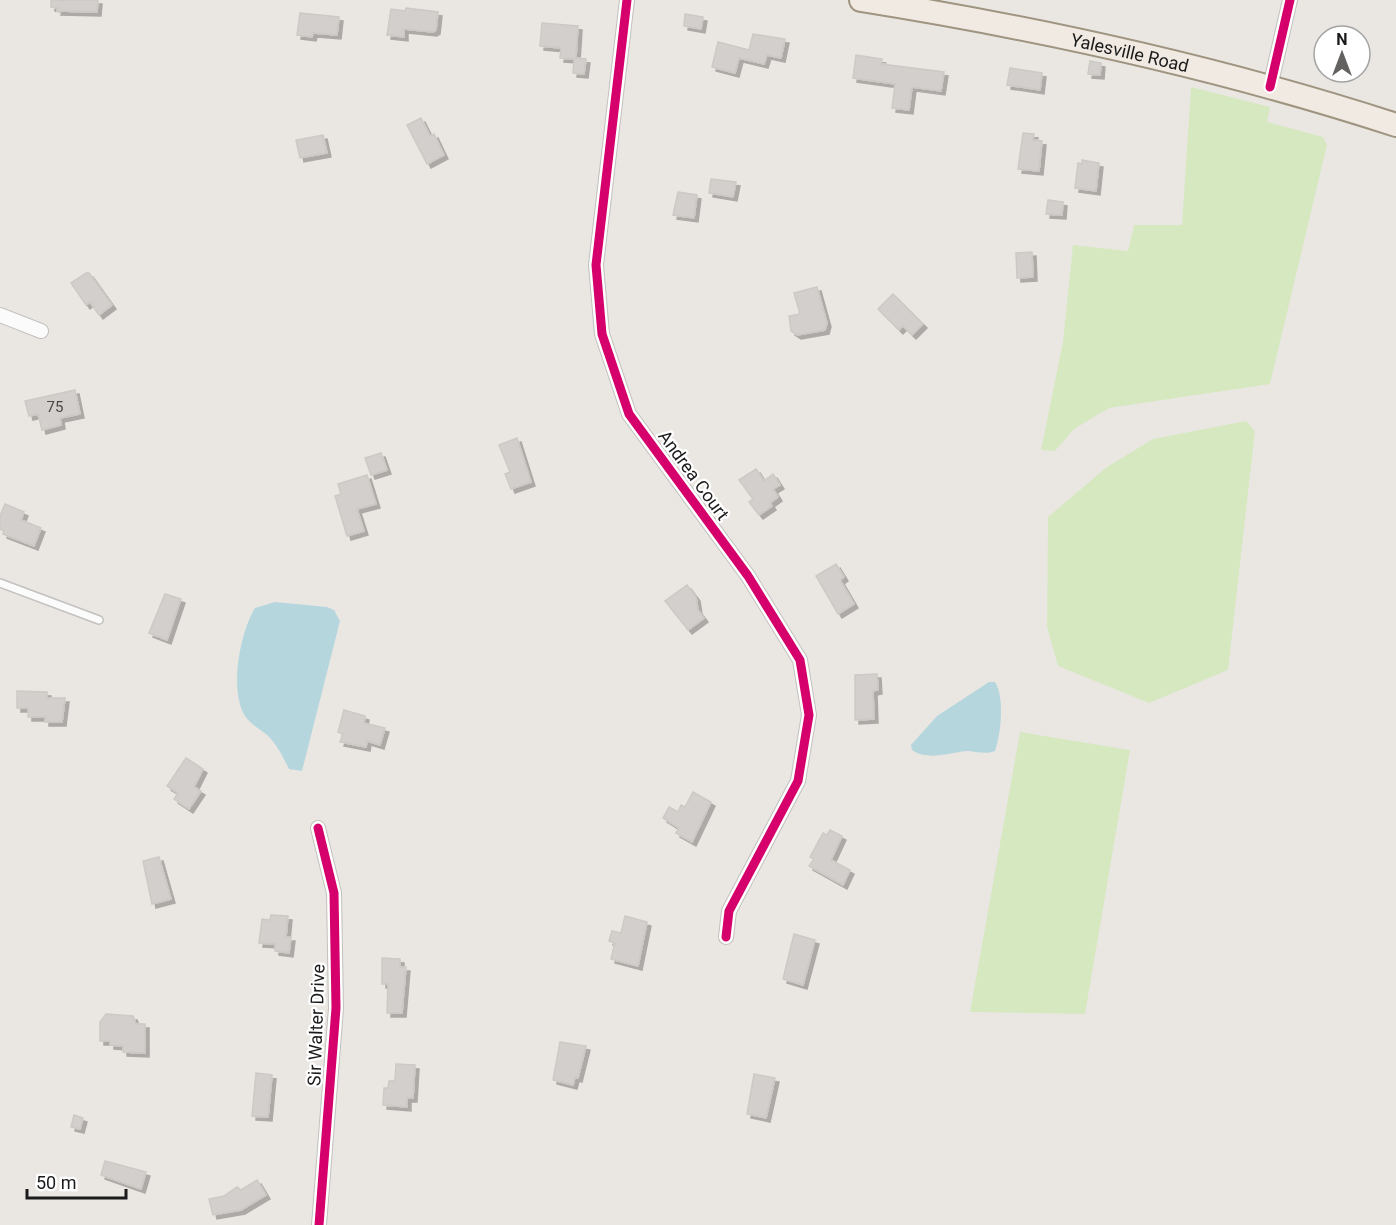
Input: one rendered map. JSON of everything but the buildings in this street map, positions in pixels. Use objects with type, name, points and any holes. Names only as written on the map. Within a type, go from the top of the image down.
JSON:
[{"type":"main road","name":"Yalesville Road","points":[[861,0],[933,6],[1163,58],[1396,125]]},
{"type":"street","name":"Andrea Court","points":[[627,0],[596,265],[602,334],[629,414],[748,576],[800,660],[809,715],[798,781],[729,911],[726,937]]},
{"type":"street","points":[[1270,87],[1290,0]]},
{"type":"street","points":[[0,315],[41,331]]},
{"type":"street","name":"Sir Walter Drive","points":[[318,828],[334,893],[336,1008],[319,1225]]},
{"type":"lane","points":[[0,584],[99,620]]},
{"type":"green space","points":[[1191,87],[1270,107],[1267,122],[1323,137],[1327,145],[1270,384],[1109,408],[1074,429],[1055,451],[1041,450],[1063,342],[1073,245],[1128,251],[1134,225],[1182,225]]},
{"type":"green space","points":[[1246,421],[1255,431],[1228,670],[1149,703],[1058,666],[1047,627],[1048,517],[1107,467],[1153,439]]},
{"type":"green space","points":[[1020,732],[1130,750],[1085,1014],[970,1012]]},
{"type":"water","points":[[275,602],[327,607],[334,610],[340,621],[302,771],[289,769],[273,742],[247,719],[240,705],[238,662],[245,631],[255,608]]},
{"type":"water","points":[[989,682],[995,682],[1001,706],[999,735],[995,751],[984,753],[966,751],[932,756],[912,750],[911,745],[937,716]]},
{"type":"cycle path","points":[[627,0],[596,265],[602,334],[629,414],[748,576],[800,660],[809,715],[798,781],[729,911],[726,937]]},
{"type":"cycle path","points":[[1270,87],[1290,0]]},
{"type":"cycle path","points":[[318,828],[334,893],[336,1008],[319,1225]]}]
